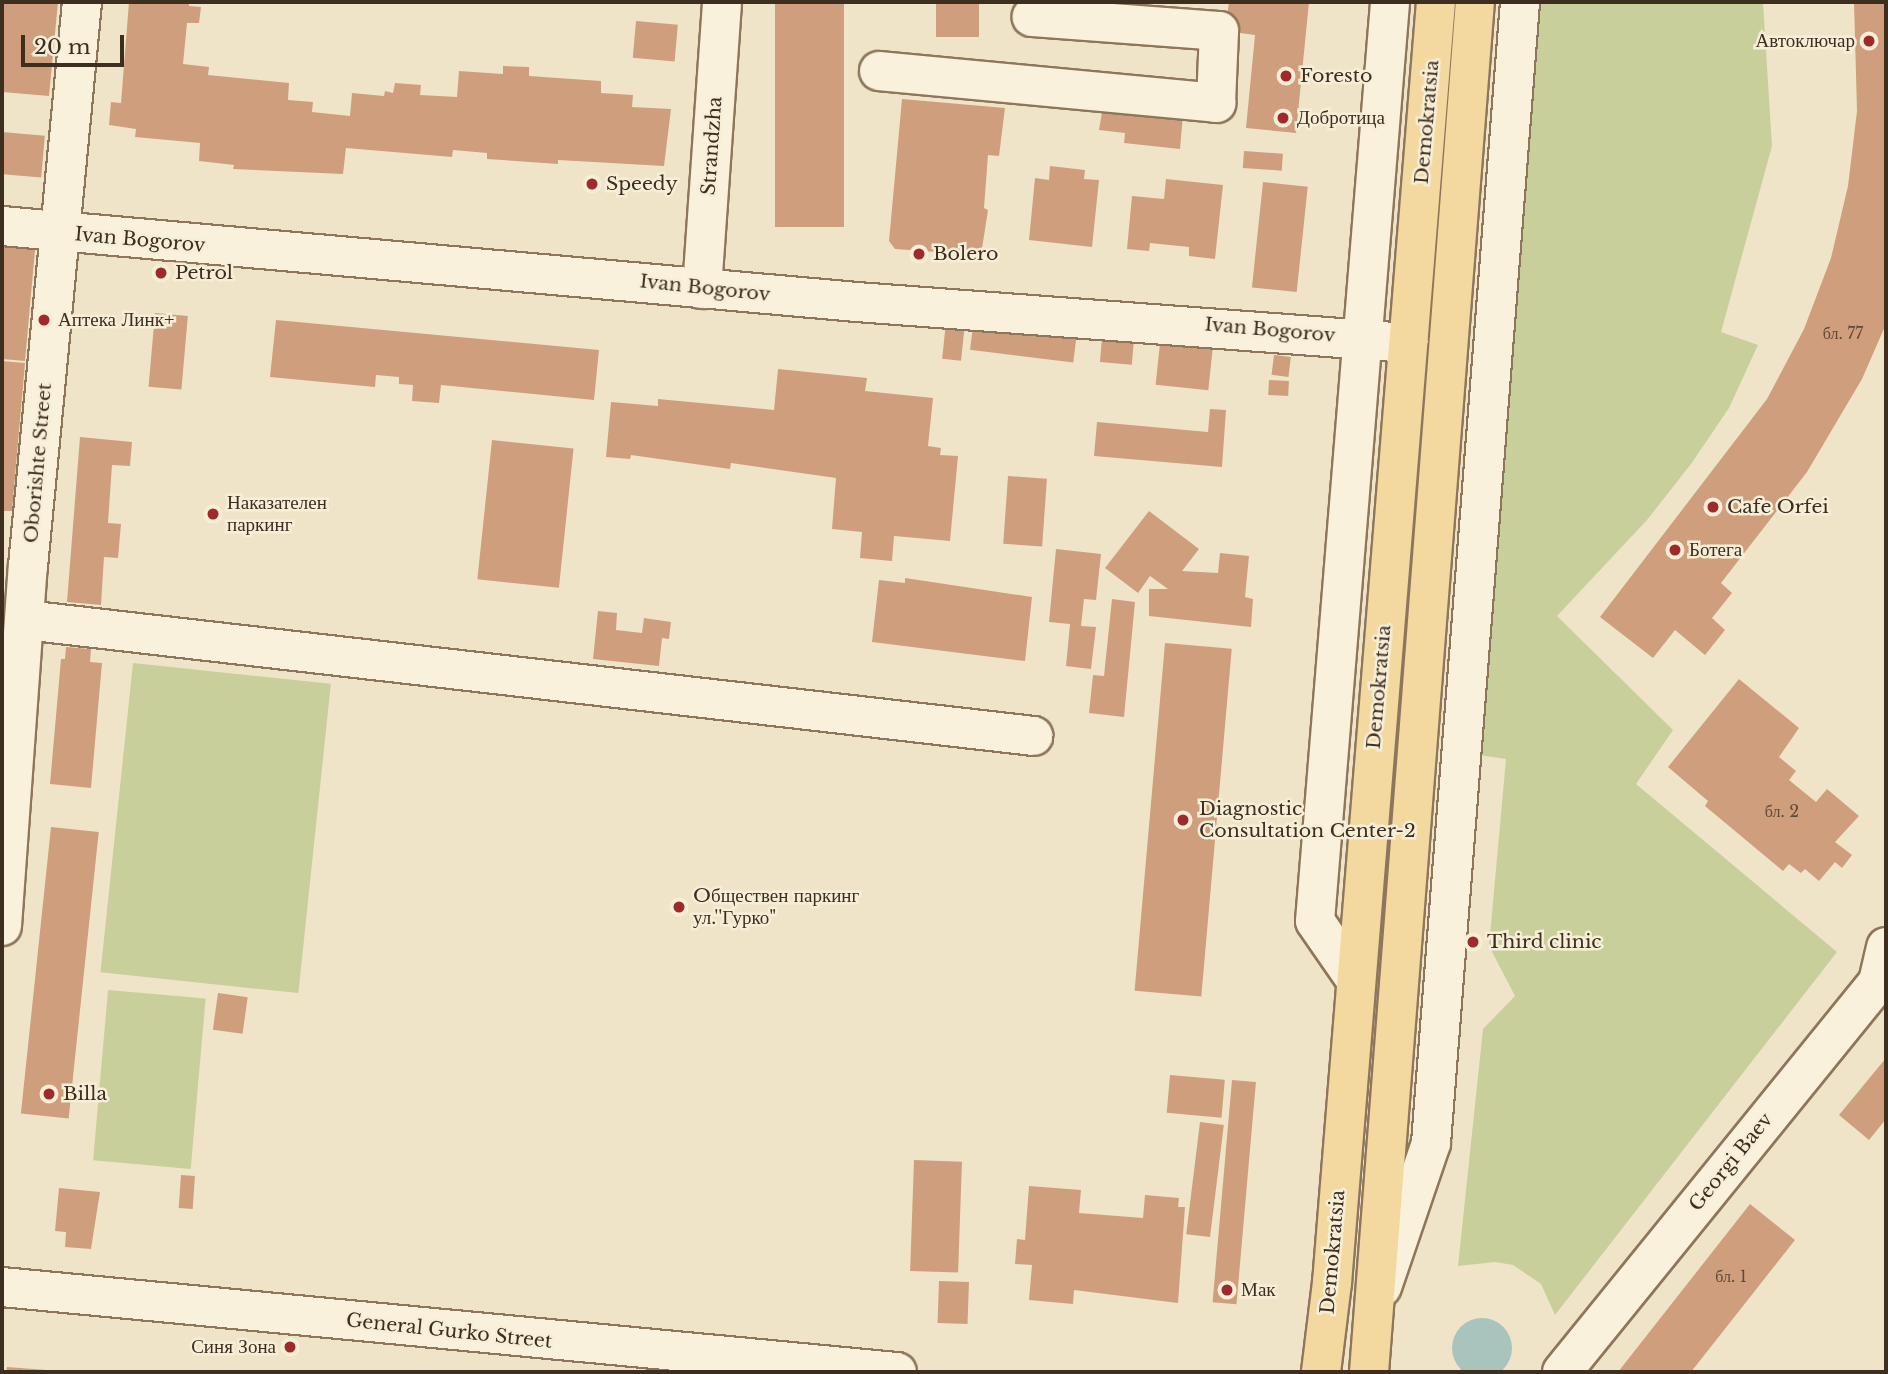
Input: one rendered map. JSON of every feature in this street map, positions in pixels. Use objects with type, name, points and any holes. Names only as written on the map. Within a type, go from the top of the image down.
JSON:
[{"type":"main road","name":"Demokratsia","points":[[1321,1372],[1436,2]]},
{"type":"main road","name":"Demokratsia","points":[[1370,1372],[1370,1322],[1475,2]]},
{"type":"street","name":"Oborishte Street","points":[[2,926],[25,620],[15,564],[59,233],[82,2]]},
{"type":"street","name":"Strandzha","points":[[702,289],[722,2]]},
{"type":"street","points":[[1355,979],[1315,921],[1390,2]]},
{"type":"street","name":"Demokratsia","points":[[1370,1322],[1431,1143],[1520,2]]},
{"type":"street","points":[[879,71],[1216,103],[1219,31],[1032,17]]},
{"type":"street","name":"Ivan Bogorov","points":[[2,226],[59,233],[601,276],[702,289],[1408,343]]},
{"type":"street","points":[[25,620],[1033,736]]},
{"type":"street","name":"Georgi Baev","points":[[1562,1372],[1878,982],[1886,947]]},
{"type":"street","name":"General Gurko Street","points":[[2,1287],[590,1359],[897,1372]]},
{"type":"green space","points":[[1532,2],[1763,2],[1772,146],[1721,332],[1758,345],[1729,408],[1691,464],[1647,520],[1557,616],[1673,730],[1636,784],[1837,952],[1555,1315],[1541,1284],[1513,1265],[1495,1262],[1458,1266],[1483,1029],[1515,996],[1489,946],[1506,759],[1471,754]]},
{"type":"green space","points":[[133,663],[331,684],[298,993],[100,972]]},
{"type":"green space","points":[[108,990],[206,999],[191,1169],[93,1160]]},
{"type":"water","points":[[1482,1318],[1499,1323],[1507,1331],[1512,1348],[1507,1365],[1499,1373],[1482,1378],[1465,1373],[1457,1365],[1452,1348],[1457,1331],[1465,1323]]},
{"type":"building","points":[[3,2],[58,2],[49,96],[2,92]]},
{"type":"building","points":[[129,2],[189,2],[189,6],[201,7],[199,23],[187,23],[183,64],[209,67],[208,75],[289,83],[288,100],[313,102],[312,112],[350,116],[352,93],[384,96],[385,91],[393,93],[395,83],[421,85],[420,95],[457,97],[459,71],[503,74],[503,66],[529,67],[529,76],[601,81],[601,93],[633,95],[632,107],[671,109],[664,166],[558,160],[558,164],[487,159],[487,153],[453,150],[452,157],[346,148],[343,174],[233,169],[234,165],[199,161],[200,143],[135,137],[136,129],[109,125],[111,102],[121,103]]},
{"type":"building","points":[[775,2],[844,2],[844,227],[775,227]]},
{"type":"building","points":[[936,2],[979,2],[979,37],[936,37]]},
{"type":"building","points":[[1229,2],[1309,2],[1296,133],[1246,128],[1255,35],[1225,31]]},
{"type":"building","points":[[1854,2],[1886,2],[1886,324],[1862,379],[1807,472],[1721,583],[1732,593],[1712,618],[1725,630],[1705,655],[1675,630],[1653,658],[1600,617],[1767,399],[1804,329],[1831,258],[1848,186],[1857,111]]},
{"type":"building","points":[[636,21],[678,25],[675,62],[633,58]]},
{"type":"building","points":[[902,99],[1005,108],[999,156],[988,155],[984,208],[988,210],[981,255],[895,249],[889,241]]},
{"type":"building","points":[[1128,109],[1183,115],[1180,149],[1124,143],[1125,133],[1099,130],[1102,112],[1127,115]]},
{"type":"building","points":[[2,132],[45,136],[41,178],[2,174]]},
{"type":"building","points":[[1244,151],[1283,154],[1282,171],[1243,168]]},
{"type":"building","points":[[1050,166],[1085,170],[1084,179],[1099,180],[1092,247],[1029,240],[1035,178],[1049,180]]},
{"type":"building","points":[[1166,179],[1223,185],[1215,259],[1189,256],[1189,247],[1150,243],[1149,251],[1127,249],[1132,196],[1164,199]]},
{"type":"building","points":[[1263,182],[1308,187],[1297,292],[1252,287]]},
{"type":"building","points":[[2,236],[36,239],[25,361],[2,359]]},
{"type":"building","points":[[155,313],[188,316],[181,390],[149,387]]},
{"type":"building","points":[[276,320],[599,350],[594,400],[441,385],[439,403],[412,401],[413,385],[399,384],[399,377],[376,375],[375,387],[270,377]]},
{"type":"building","points":[[946,322],[965,324],[961,361],[942,359]]},
{"type":"building","points":[[973,326],[1076,339],[1073,362],[970,350]]},
{"type":"building","points":[[1102,338],[1134,341],[1132,365],[1100,362]]},
{"type":"building","points":[[1160,343],[1213,349],[1208,390],[1156,385]]},
{"type":"building","points":[[1274,355],[1291,357],[1288,377],[1272,375]]},
{"type":"building","points":[[2,361],[25,363],[12,511],[2,511]]},
{"type":"building","points":[[778,369],[867,378],[865,391],[933,398],[928,446],[941,448],[940,455],[958,456],[950,541],[894,536],[892,561],[860,558],[862,532],[832,529],[836,478],[731,463],[730,469],[631,455],[630,459],[606,457],[611,402],[658,406],[658,399],[774,410]]},
{"type":"building","points":[[1269,380],[1289,381],[1288,396],[1268,395]]},
{"type":"building","points":[[1210,409],[1226,410],[1222,467],[1094,456],[1097,422],[1208,432]]},
{"type":"building","points":[[80,437],[132,442],[130,466],[112,465],[108,523],[121,524],[118,558],[104,557],[101,605],[67,602]]},
{"type":"building","points":[[492,440],[574,449],[559,588],[477,579]]},
{"type":"building","points":[[1008,476],[1047,479],[1042,547],[1003,544]]},
{"type":"building","points":[[1149,511],[1199,549],[1182,571],[1218,573],[1220,553],[1249,556],[1245,597],[1253,599],[1251,627],[1149,616],[1149,589],[1168,589],[1150,576],[1138,593],[1105,568]]},
{"type":"building","points":[[1056,549],[1101,554],[1096,600],[1084,599],[1081,626],[1096,627],[1091,669],[1066,666],[1070,624],[1049,622]]},
{"type":"building","points":[[905,578],[1032,597],[1025,661],[872,642],[879,580],[905,583]]},
{"type":"building","points":[[1112,599],[1135,602],[1124,717],[1089,713],[1093,675],[1104,676]]},
{"type":"building","points":[[598,611],[617,613],[616,630],[642,633],[644,618],[671,622],[669,639],[662,638],[659,666],[593,659]]},
{"type":"building","name":"Diagnostic Consultation Center-2","points":[[1165,643],[1232,649],[1201,997],[1135,991]]},
{"type":"building","points":[[66,647],[91,649],[90,662],[102,663],[91,788],[50,784],[61,659],[65,659]]},
{"type":"building","points":[[1739,679],[1799,728],[1779,757],[1796,771],[1789,780],[1816,802],[1827,789],[1859,816],[1835,842],[1852,855],[1842,868],[1835,862],[1819,881],[1805,869],[1801,873],[1789,864],[1783,871],[1705,806],[1708,801],[1668,767]]},
{"type":"building","points":[[51,827],[99,832],[69,1118],[21,1113]]},
{"type":"building","points":[[218,993],[248,997],[243,1034],[213,1030]]},
{"type":"building","points":[[1886,1058],[1886,1119],[1869,1140],[1839,1115]]},
{"type":"building","points":[[1170,1075],[1225,1080],[1221,1118],[1167,1113]]},
{"type":"building","points":[[1232,1080],[1256,1082],[1236,1304],[1213,1302]]},
{"type":"building","points":[[1200,1122],[1224,1125],[1210,1237],[1186,1234]]},
{"type":"building","points":[[914,1160],[962,1162],[958,1273],[910,1271]]},
{"type":"building","points":[[181,1175],[195,1176],[193,1209],[179,1208]]},
{"type":"building","points":[[1029,1186],[1081,1190],[1079,1213],[1143,1218],[1145,1195],[1179,1198],[1178,1207],[1185,1207],[1178,1303],[1074,1290],[1073,1304],[1029,1300],[1032,1265],[1015,1264],[1017,1239],[1025,1240]]},
{"type":"building","points":[[59,1188],[100,1192],[91,1249],[65,1247],[66,1232],[55,1231]]},
{"type":"building","points":[[1750,1204],[1795,1240],[1691,1372],[1618,1372]]},
{"type":"building","points":[[939,1281],[969,1282],[968,1324],[938,1323]]},
{"type":"building","points":[[7,1367],[47,1370],[47,1372],[6,1372]]},
{"type":"place","name":"Автоключар","points":[[1869,41]]},
{"type":"place","name":"Foresto","points":[[1286,76]]},
{"type":"place","name":"Добротица","points":[[1283,118]]},
{"type":"place","name":"Speedy","points":[[592,184]]},
{"type":"place","name":"Bolero","points":[[919,254]]},
{"type":"place","name":"Petrol","points":[[161,273]]},
{"type":"place","name":"Аптека Линк+","points":[[44,320]]},
{"type":"place","name":"Cafe Orfei","points":[[1713,507]]},
{"type":"place","name":"Наказателен паркинг","points":[[213,514]]},
{"type":"place","name":"Ботега","points":[[1675,550]]},
{"type":"place","name":"Diagnostic Consultation Center-2","points":[[1183,820]]},
{"type":"place","name":"Oбществен паркинг ул.''Гурко\"","points":[[679,907]]},
{"type":"place","name":"Third clinic","points":[[1473,942]]},
{"type":"place","name":"Billa","points":[[49,1094]]},
{"type":"place","name":"Мак","points":[[1227,1290]]},
{"type":"place","name":"Синя Зона","points":[[290,1347]]}]
